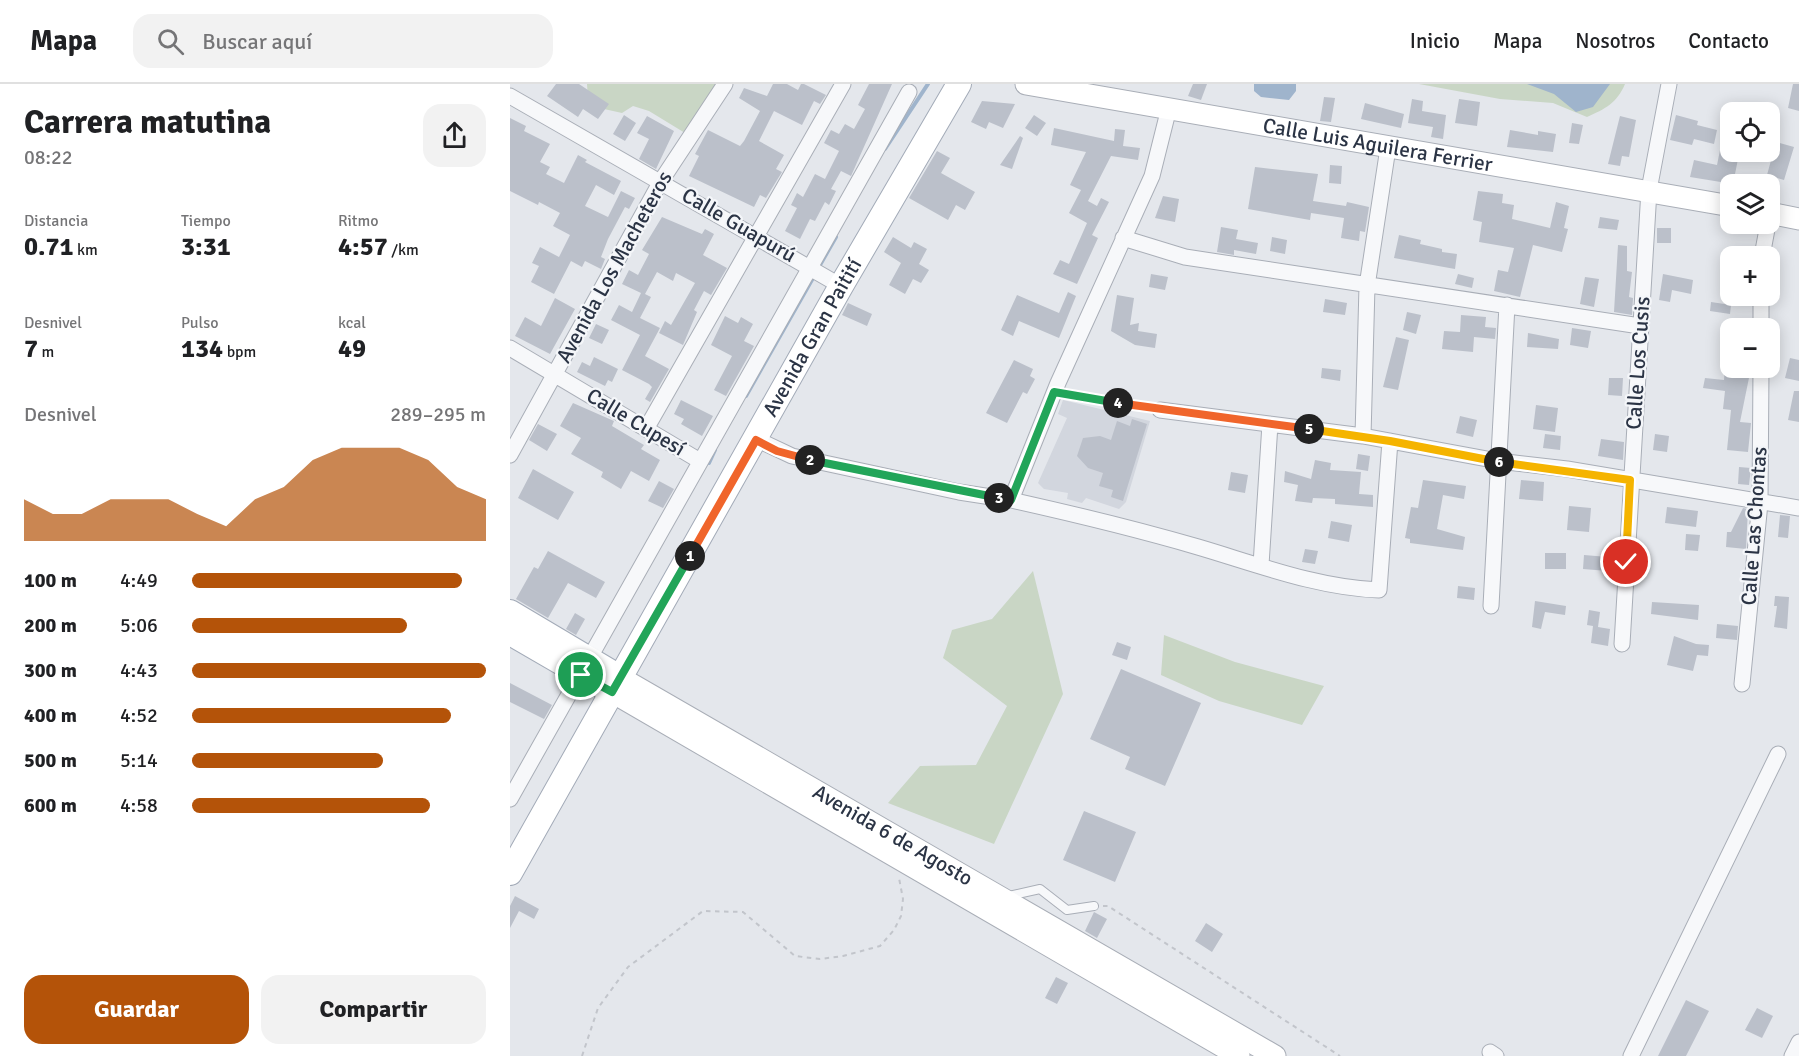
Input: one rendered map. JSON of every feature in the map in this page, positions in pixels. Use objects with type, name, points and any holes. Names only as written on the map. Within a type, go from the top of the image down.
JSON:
[{"type":"main road","name":"Avenida Gran Paitití","points":[[510,873],[841,286],[959,84]]},
{"type":"main road","name":"Avenida 6 de Agosto","points":[[510,612],[586,667],[616,685]]},
{"type":"main road","name":"Avenida 6 de Agosto","points":[[510,633],[586,667]]},
{"type":"street","name":"Avenida Los Macheteros","points":[[510,455],[661,180],[726,84]]},
{"type":"street","points":[[646,429],[843,84]]},
{"type":"street","name":"Calle Luis Aguilera Ferrier","points":[[1026,84],[1720,204]]},
{"type":"street","name":"Calle Los Cusis","points":[[1623,644],[1630,480],[1648,190],[1669,84]]},
{"type":"street","points":[[510,799],[700,461],[812,268],[847,197],[909,92]]},
{"type":"street","name":"Calle Guapurú","points":[[510,96],[661,180],[841,286]]},
{"type":"street","points":[[1011,500],[1054,392],[1152,176],[1169,108]]},
{"type":"street","points":[[1363,436],[1367,286],[1388,148]]},
{"type":"street","points":[[1780,218],[1799,219]]},
{"type":"street","points":[[1123,238],[1185,257],[1640,326]]},
{"type":"street","points":[[1491,606],[1507,305]]},
{"type":"street","name":"Calle Cupesí","points":[[510,348],[700,461]]},
{"type":"street","name":"Calle Las Chontas","points":[[1742,684],[1760,503],[1761,378]]},
{"type":"street","points":[[1160,410],[1363,436],[1498,462],[1630,480],[1799,508]]},
{"type":"street","points":[[1261,566],[1270,424]]},
{"type":"street","points":[[756,440],[792,456],[1125,525],[1261,566],[1358,589],[1379,590],[1390,441]]},
{"type":"street","name":"Avenida 6 de Agosto","points":[[616,685],[1189,1017],[1275,1056]]},
{"type":"street","points":[[1631,1056],[1778,754]]},
{"type":"street","name":"Avenida 6 de Agosto","points":[[754,766],[897,860],[994,905]]},
{"type":"street","name":"Avenida 6 de Agosto","points":[[1189,1017],[1239,1056]]},
{"type":"street","points":[[1792,1056],[1799,1042]]},
{"type":"lane","points":[[994,905],[1040,889],[1067,910],[1094,906]]},
{"type":"path","points":[[1054,392],[1160,410]]},
{"type":"path","points":[[582,1056],[598,1008],[628,967],[703,911],[743,912],[795,956],[820,959],[843,956],[880,946],[894,930],[901,916],[903,899],[897,860]]},
{"type":"path","points":[[1094,906],[1108,906],[1340,1056]]},
{"type":"shaded area","points":[[1063,400],[1150,421],[1126,502],[1119,509],[1086,498],[1082,503],[1067,499],[1068,493],[1044,489],[1038,483],[1067,418],[1058,414]]},
{"type":"green space","points":[[587,84],[717,84],[685,133],[649,111],[633,106],[622,113],[604,109],[588,99]]},
{"type":"green space","points":[[1419,84],[1625,84],[1610,105],[1587,117],[1553,103],[1500,99]]},
{"type":"green space","points":[[1033,571],[1063,694],[994,844],[888,803],[920,766],[976,765],[1007,706],[943,658],[952,630],[992,619]]},
{"type":"green space","points":[[1164,635],[1235,662],[1324,686],[1302,725],[1219,701],[1161,675]]},
{"type":"water","points":[[1254,84],[1296,84],[1296,91],[1289,100],[1261,97],[1254,91]]},
{"type":"water","points":[[1527,84],[1610,84],[1593,107],[1576,112],[1554,94]]},
{"type":"building","points":[[556,84],[579,84],[609,104],[598,119],[583,109],[578,117],[547,96]]},
{"type":"building","points":[[773,84],[787,84],[798,90],[801,84],[804,84],[826,95],[820,104],[814,101],[802,125],[774,111],[759,141],[784,155],[776,169],[782,172],[766,198],[760,195],[754,207],[689,176],[699,156],[695,154],[708,130],[740,146],[744,141],[760,111],[739,98],[744,88],[767,96]]},
{"type":"building","points":[[869,84],[892,84],[851,176],[841,171],[831,189],[836,191],[829,205],[825,202],[815,221],[810,219],[800,239],[785,231],[797,208],[791,205],[797,193],[803,197],[815,174],[825,179],[839,151],[824,143],[831,130],[839,134],[845,124],[854,129],[865,109],[858,105]]},
{"type":"building","points":[[1193,84],[1207,84],[1201,100],[1188,96]]},
{"type":"building","points":[[1793,84],[1799,84],[1799,111],[1788,108]]},
{"type":"building","points":[[1324,97],[1335,98],[1331,122],[1320,121]]},
{"type":"building","points":[[1412,99],[1423,101],[1422,111],[1446,115],[1443,139],[1431,137],[1433,127],[1408,123]]},
{"type":"building","points":[[1459,99],[1480,102],[1477,126],[1455,123]]},
{"type":"building","points":[[982,101],[1015,104],[1003,128],[989,122],[986,129],[971,122]]},
{"type":"building","points":[[1365,103],[1404,114],[1401,128],[1361,119]]},
{"type":"building","points":[[624,115],[636,123],[625,141],[613,134]]},
{"type":"building","points":[[1034,115],[1046,123],[1037,136],[1025,128]]},
{"type":"building","points":[[1676,115],[1698,121],[1697,125],[1717,130],[1714,144],[1694,139],[1692,145],[1670,140]]},
{"type":"building","points":[[647,116],[674,131],[656,169],[639,159],[649,139],[637,133]]},
{"type":"building","points":[[1620,116],[1636,120],[1629,157],[1622,156],[1620,166],[1608,164]]},
{"type":"building","points":[[510,118],[526,126],[524,131],[550,144],[540,162],[550,167],[546,174],[564,183],[578,155],[587,160],[585,162],[621,181],[614,195],[596,185],[585,206],[608,217],[621,191],[635,198],[629,209],[625,207],[608,239],[601,257],[605,259],[601,269],[585,261],[582,267],[571,261],[554,294],[531,282],[539,266],[532,263],[540,247],[559,257],[570,235],[553,226],[560,213],[510,191]]},
{"type":"building","points":[[1572,123],[1583,125],[1579,144],[1569,143]]},
{"type":"building","points":[[1054,128],[1114,141],[1115,129],[1125,130],[1123,146],[1140,148],[1138,160],[1111,156],[1088,201],[1097,206],[1101,198],[1109,202],[1092,235],[1098,238],[1077,284],[1053,274],[1060,260],[1069,264],[1087,223],[1069,213],[1081,190],[1070,185],[1086,152],[1051,145]]},
{"type":"building","points":[[1510,130],[1538,135],[1538,131],[1556,134],[1553,152],[1507,147]]},
{"type":"building","points":[[1020,136],[1023,138],[1012,169],[1000,165]]},
{"type":"building","points":[[1780,143],[1794,147],[1784,180],[1780,179],[1780,174],[1767,174],[1771,162],[1780,162]]},
{"type":"building","points":[[1720,150],[1720,162],[1737,162],[1735,174],[1720,174],[1720,182],[1690,177],[1694,160],[1717,165]]},
{"type":"building","points":[[937,151],[950,158],[941,173],[975,192],[965,210],[956,205],[948,220],[909,198]]},
{"type":"building","points":[[1330,165],[1342,166],[1341,184],[1329,183]]},
{"type":"building","points":[[1255,167],[1318,174],[1313,201],[1346,206],[1347,202],[1369,207],[1365,232],[1360,231],[1359,241],[1341,238],[1344,218],[1311,213],[1310,220],[1248,209]]},
{"type":"building","points":[[1478,191],[1503,194],[1502,203],[1514,205],[1512,219],[1550,228],[1556,202],[1569,206],[1564,228],[1568,229],[1562,252],[1533,245],[1520,297],[1494,291],[1498,270],[1508,272],[1514,248],[1479,242],[1482,222],[1473,220]]},
{"type":"building","points":[[1163,196],[1179,199],[1175,222],[1155,218]]},
{"type":"building","points":[[662,217],[702,234],[705,229],[714,234],[703,255],[727,268],[711,295],[704,291],[694,310],[697,312],[683,345],[659,333],[665,321],[671,325],[695,283],[676,273],[673,281],[657,272],[645,294],[651,297],[640,318],[660,328],[645,356],[669,369],[650,402],[645,399],[652,387],[622,370],[640,335],[611,320],[619,305],[632,312],[641,293],[622,284],[629,270],[638,275],[649,254],[642,250]]},
{"type":"building","points":[[1600,217],[1619,220],[1617,230],[1598,228]]},
{"type":"building","points":[[1221,227],[1238,230],[1236,239],[1258,243],[1256,254],[1234,250],[1234,255],[1217,252]]},
{"type":"building","points":[[1657,228],[1671,228],[1671,243],[1657,243]]},
{"type":"building","points":[[1399,235],[1421,240],[1420,244],[1442,249],[1442,252],[1457,254],[1455,269],[1394,258]]},
{"type":"building","points":[[893,237],[911,248],[914,242],[927,249],[919,264],[929,270],[921,283],[913,279],[905,294],[889,285],[901,263],[884,252]]},
{"type":"building","points":[[1272,237],[1287,240],[1285,254],[1270,251]]},
{"type":"building","points":[[1618,245],[1627,246],[1627,271],[1632,272],[1629,297],[1633,298],[1632,315],[1614,312]]},
{"type":"building","points":[[1151,274],[1168,277],[1165,290],[1149,287]]},
{"type":"building","points":[[1458,274],[1474,278],[1472,288],[1455,284]]},
{"type":"building","points":[[1663,274],[1693,280],[1691,294],[1672,290],[1670,302],[1659,300]]},
{"type":"building","points":[[1585,277],[1599,279],[1594,307],[1580,304]]},
{"type":"building","points":[[1068,292],[1076,296],[1059,338],[1019,321],[1013,336],[1001,330],[1017,295],[1059,313]]},
{"type":"building","points":[[1117,295],[1134,298],[1130,325],[1139,323],[1138,331],[1157,334],[1155,348],[1135,345],[1111,331]]},
{"type":"building","points":[[555,298],[575,309],[550,354],[515,336],[525,317],[541,326]]},
{"type":"building","points":[[1325,299],[1347,303],[1345,315],[1323,312]]},
{"type":"building","points":[[1711,302],[1720,303],[1720,306],[1731,306],[1730,314],[1710,311]]},
{"type":"building","points":[[848,303],[872,314],[867,326],[842,315]]},
{"type":"building","points":[[1407,312],[1421,315],[1416,334],[1403,330]]},
{"type":"building","points":[[1461,315],[1486,317],[1485,327],[1496,328],[1495,339],[1474,337],[1473,352],[1442,349],[1444,331],[1460,332]]},
{"type":"building","points":[[725,316],[738,323],[741,317],[753,324],[744,341],[754,346],[726,396],[714,390],[732,356],[711,345]]},
{"type":"building","points":[[596,324],[609,330],[602,344],[589,338]]},
{"type":"building","points":[[1572,328],[1591,331],[1588,348],[1570,345]]},
{"type":"building","points":[[1528,333],[1559,339],[1558,349],[1527,347]]},
{"type":"building","points":[[1396,337],[1409,340],[1398,390],[1383,387]]},
{"type":"building","points":[[594,357],[618,369],[612,382],[608,380],[605,386],[577,372],[582,362],[590,366]]},
{"type":"building","points":[[1790,358],[1799,360],[1799,381],[1785,378]]},
{"type":"building","points":[[1014,360],[1033,369],[1030,376],[1035,379],[1027,394],[1023,392],[1007,423],[986,413]]},
{"type":"building","points":[[1322,368],[1341,370],[1340,381],[1321,378]]},
{"type":"building","points":[[1609,378],[1623,378],[1622,396],[1608,395]]},
{"type":"building","points":[[1705,378],[1724,380],[1724,378],[1749,378],[1740,422],[1751,423],[1748,452],[1727,450],[1731,410],[1723,409],[1725,391],[1703,388]]},
{"type":"building","points":[[1794,391],[1799,391],[1799,422],[1788,420]]},
{"type":"building","points":[[681,400],[713,416],[702,436],[681,424],[684,419],[674,414]]},
{"type":"building","points":[[573,403],[614,421],[612,426],[644,445],[641,449],[660,460],[649,481],[631,471],[621,489],[601,477],[603,472],[571,454],[581,438],[560,426]]},
{"type":"building","points":[[1536,405],[1558,408],[1555,432],[1533,429]]},
{"type":"building","points":[[1460,416],[1477,420],[1473,437],[1456,433]]},
{"type":"building","points":[[1132,419],[1147,424],[1123,501],[1111,497],[1113,490],[1099,486],[1103,473],[1088,468],[1077,456],[1083,438],[1100,436],[1111,440],[1117,421],[1130,426]]},
{"type":"building","points":[[538,424],[557,434],[547,451],[529,440]]},
{"type":"building","points":[[1545,434],[1561,436],[1560,450],[1543,448]]},
{"type":"building","points":[[1655,434],[1669,436],[1667,452],[1653,450]]},
{"type":"building","points":[[1601,439],[1624,442],[1623,460],[1598,456]]},
{"type":"building","points":[[1358,454],[1370,456],[1368,471],[1356,469]]},
{"type":"building","points":[[1315,460],[1331,463],[1330,470],[1361,472],[1359,494],[1373,495],[1373,507],[1335,504],[1335,499],[1313,498],[1312,503],[1295,501],[1298,485],[1284,482],[1285,471],[1311,479]]},
{"type":"building","points":[[1739,467],[1751,468],[1749,485],[1738,484]]},
{"type":"building","points":[[533,469],[574,492],[558,520],[518,498]]},
{"type":"building","points":[[1231,472],[1248,475],[1245,493],[1228,490]]},
{"type":"building","points":[[1423,480],[1466,486],[1464,499],[1443,495],[1437,529],[1465,537],[1463,550],[1410,543],[1410,539],[1405,538],[1411,507],[1418,508]]},
{"type":"building","points":[[1521,480],[1544,482],[1543,501],[1519,499]]},
{"type":"building","points":[[659,481],[674,489],[663,508],[648,501]]},
{"type":"building","points":[[1569,506],[1591,508],[1589,532],[1567,530]]},
{"type":"building","points":[[1667,507],[1698,511],[1696,527],[1665,523]]},
{"type":"building","points":[[1743,508],[1748,509],[1746,549],[1726,547],[1727,532],[1731,532]]},
{"type":"building","points":[[1780,515],[1790,516],[1788,538],[1778,537]]},
{"type":"building","points":[[1331,521],[1352,525],[1349,542],[1328,538]]},
{"type":"building","points":[[1686,534],[1700,535],[1698,551],[1685,550]]},
{"type":"building","points":[[1305,549],[1318,551],[1315,564],[1302,562]]},
{"type":"building","points":[[548,551],[605,582],[596,598],[568,583],[548,618],[516,599],[534,567],[538,569]]},
{"type":"building","points":[[1545,553],[1566,553],[1566,569],[1545,569]]},
{"type":"building","points":[[1584,555],[1608,557],[1608,571],[1583,569]]},
{"type":"building","points":[[1458,586],[1475,588],[1474,600],[1457,598]]},
{"type":"building","points":[[1775,596],[1789,597],[1787,629],[1774,627],[1777,606],[1774,606]]},
{"type":"building","points":[[1535,601],[1566,606],[1565,615],[1545,612],[1541,629],[1532,627]]},
{"type":"building","points":[[1652,602],[1699,605],[1698,620],[1651,614]]},
{"type":"building","points":[[1589,610],[1600,612],[1598,627],[1610,629],[1608,646],[1591,643],[1593,626],[1587,625]]},
{"type":"building","points":[[575,613],[585,619],[576,635],[566,629]]},
{"type":"building","points":[[1717,624],[1738,626],[1737,640],[1716,638]]},
{"type":"building","points":[[1674,636],[1696,644],[1709,645],[1708,656],[1697,655],[1693,671],[1667,665]]},
{"type":"building","points":[[1117,642],[1131,647],[1127,660],[1112,655]]},
{"type":"building","points":[[1121,669],[1201,703],[1165,786],[1125,769],[1130,757],[1090,739]]},
{"type":"building","points":[[510,683],[552,705],[544,719],[510,702]]},
{"type":"building","points":[[1084,811],[1136,832],[1115,882],[1063,860]]},
{"type":"building","points":[[515,896],[539,909],[534,919],[519,911],[510,928],[510,906]]},
{"type":"building","points":[[1094,912],[1107,919],[1097,938],[1085,931]]},
{"type":"building","points":[[1206,923],[1223,934],[1212,952],[1195,941]]},
{"type":"building","points":[[1056,977],[1068,983],[1057,1004],[1045,998]]},
{"type":"building","points":[[1686,1000],[1709,1011],[1686,1056],[1658,1056]]},
{"type":"building","points":[[1757,1008],[1773,1016],[1762,1038],[1745,1030]]},
{"type":"waterway","points":[[885,149],[928,84]]},
{"type":"waterway","points":[[820,265],[836,237]]},
{"type":"waterway","points":[[746,396],[813,278]]},
{"type":"waterway","points":[[709,463],[715,450]]},
{"type":"route","points":[[581,675],[612,692],[756,440],[792,456],[959,492],[1011,500],[1054,392],[1160,410],[1363,436],[1498,462],[1567,469],[1630,480],[1626,562]]}]
